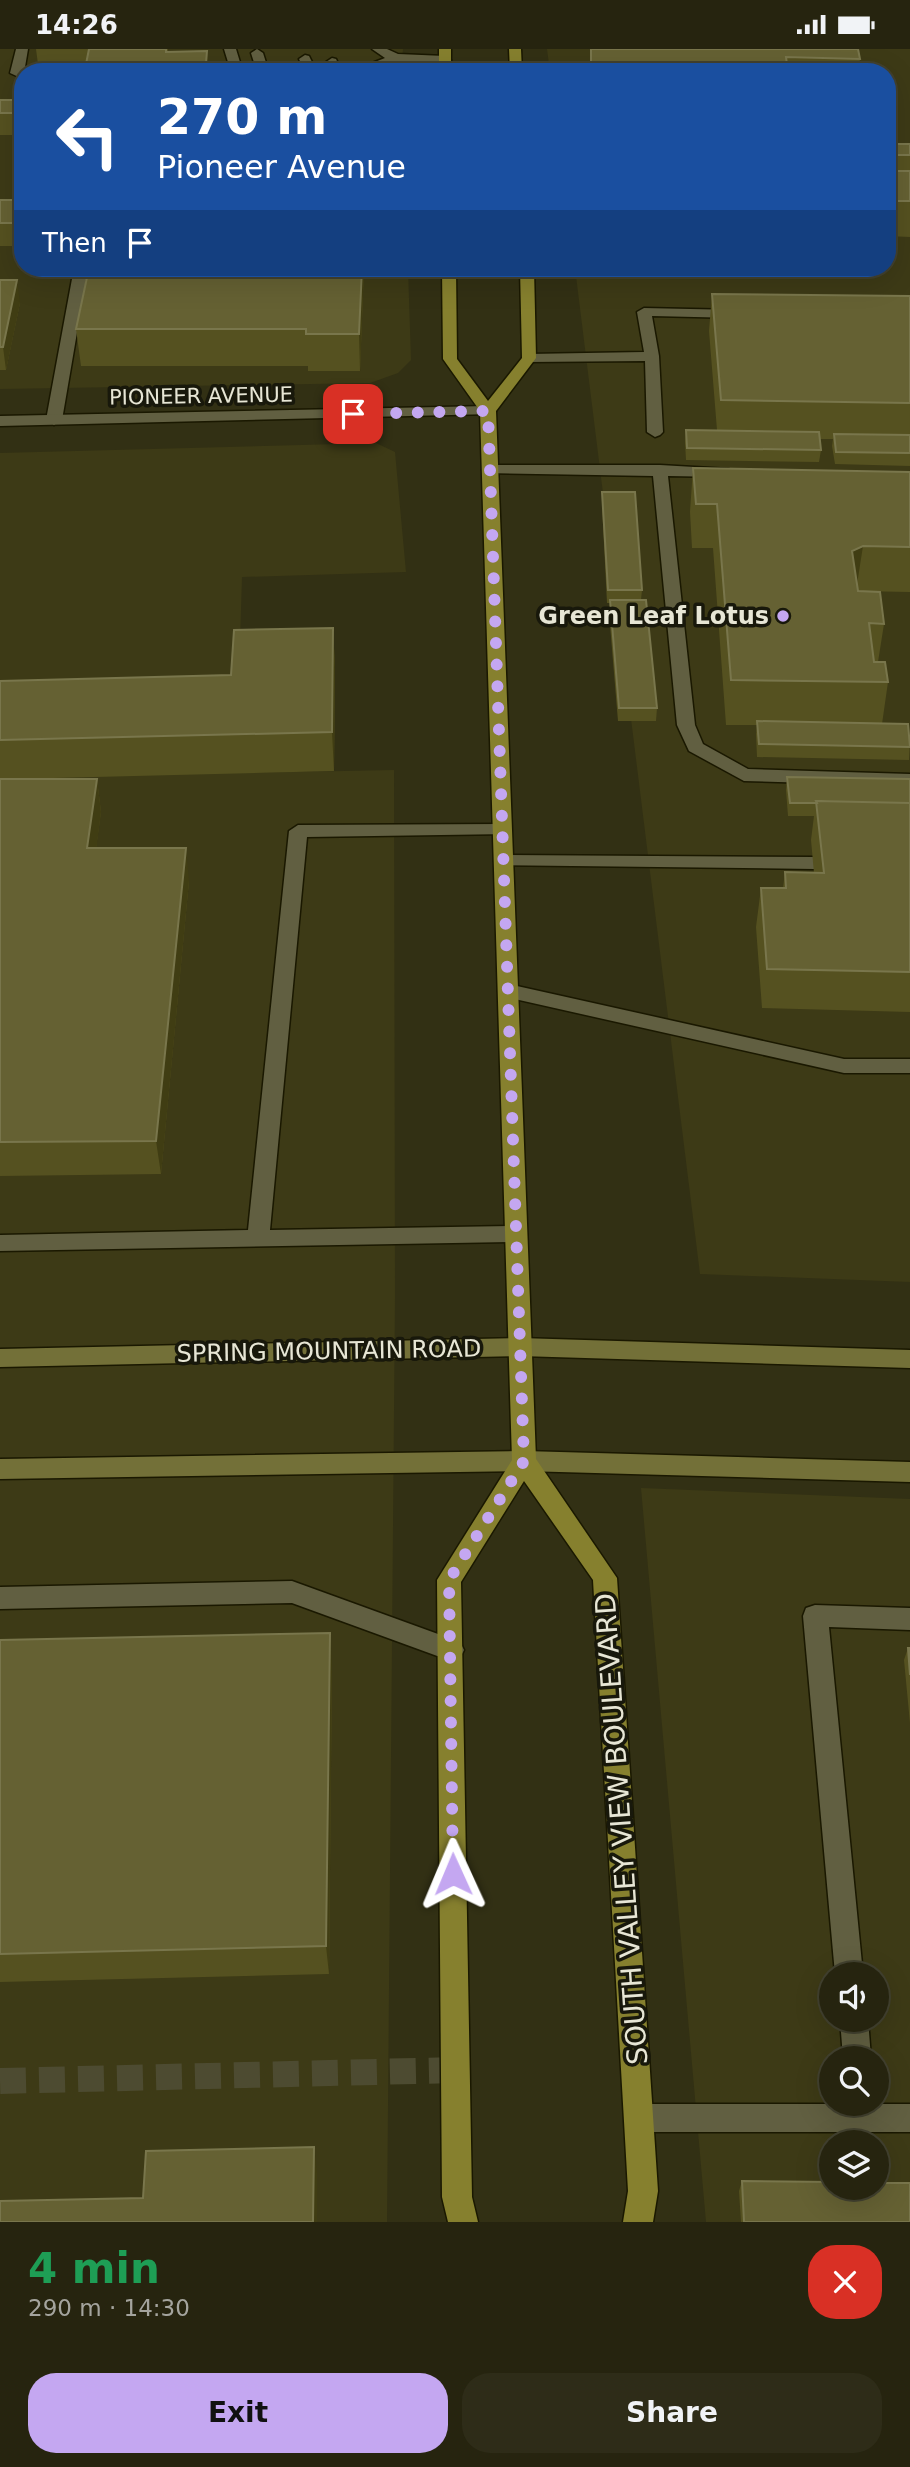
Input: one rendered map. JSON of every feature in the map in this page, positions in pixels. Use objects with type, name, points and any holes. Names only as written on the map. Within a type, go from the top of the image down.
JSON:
[{"type":"main road","points":[[449,277],[450,359],[488,411],[524,1461],[449,1580],[457,2197],[463,2222]]},
{"type":"main road","points":[[488,411],[529,358],[527,277]]},
{"type":"main road","name":"SPRING MOUNTAIN ROAD","points":[[0,1358],[520,1347],[910,1359]]},
{"type":"main road","points":[[0,1469],[524,1461],[910,1472]]},
{"type":"main road","name":"SOUTH VALLEY VIEW BOULEVARD","points":[[524,1461],[605,1578],[643,2190],[638,2222]]},
{"type":"street","points":[[378,49],[395,58],[445,60]]},
{"type":"street","points":[[257,53],[260,63]]},
{"type":"street","points":[[385,63],[395,58]]},
{"type":"street","points":[[305,59],[307,63]]},
{"type":"street","points":[[54,420],[79,277]]},
{"type":"street","points":[[655,432],[652,356],[644,313],[750,314]]},
{"type":"street","points":[[529,358],[652,356]]},
{"type":"street","name":"PIONEER AVENUE","points":[[0,421],[488,411]]},
{"type":"street","points":[[490,470],[744,473]]},
{"type":"street","points":[[660,470],[687,725],[695,747],[744,775],[910,780]]},
{"type":"street","points":[[258,1238],[298,831],[502,830]]},
{"type":"street","points":[[503,861],[814,863]]},
{"type":"street","points":[[508,991],[844,1066],[910,1066]]},
{"type":"street","points":[[0,1243],[516,1234]]},
{"type":"street","points":[[0,1598],[292,1593],[450,1650]]},
{"type":"street","points":[[848,1962],[815,1616],[910,1619]]},
{"type":"street","points":[[639,2118],[819,2112]]},
{"type":"street","points":[[889,2115],[910,2118]]},
{"type":"shaded area","points":[[0,49],[403,49],[402,63],[14,63],[14,277],[408,277],[411,360],[398,373],[370,383],[0,389]]},
{"type":"shaded area","points":[[547,49],[910,49],[910,1282],[700,1274],[576,277],[896,277],[896,63],[549,63]]},
{"type":"shaded area","points":[[376,443],[395,452],[406,572],[242,577],[236,773],[394,770],[395,1295],[387,2222],[0,2222],[0,453]]},
{"type":"shaded area","points":[[641,1488],[910,1499],[910,2222],[706,2222]]},
{"type":"building","points":[[89,49],[207,51],[206,63],[86,63]]},
{"type":"building","points":[[591,49],[858,49],[860,59],[786,57],[787,63],[591,63]]},
{"type":"building","points":[[0,100],[14,100],[14,113],[0,113]]},
{"type":"building","points":[[896,144],[910,144],[910,155],[897,155]]},
{"type":"building","points":[[896,171],[910,171],[910,201],[896,201]]},
{"type":"building","points":[[0,200],[14,200],[14,223],[0,223]]},
{"type":"building","points":[[87,277],[362,277],[359,334],[306,334],[306,329],[76,329]]},
{"type":"building","points":[[0,280],[17,280],[3,347],[0,347]]},
{"type":"building","points":[[712,294],[910,296],[910,403],[721,400]]},
{"type":"building","points":[[686,430],[819,432],[821,450],[687,448]]},
{"type":"building","points":[[834,434],[910,435],[910,453],[836,452]]},
{"type":"building","name":"Green Leaf Lotus","points":[[693,468],[910,472],[910,547],[863,546],[852,551],[858,591],[880,592],[884,624],[869,623],[874,662],[885,662],[888,682],[731,680],[717,504],[696,504]]},
{"type":"building","points":[[602,492],[635,492],[642,590],[608,590]]},
{"type":"building","points":[[610,600],[646,600],[657,708],[619,708]]},
{"type":"building","points":[[333,628],[332,732],[0,740],[0,681],[231,675],[234,630]]},
{"type":"building","points":[[757,721],[908,724],[910,747],[759,744]]},
{"type":"building","points":[[787,777],[910,779],[910,803],[790,803]]},
{"type":"building","points":[[0,779],[97,779],[87,848],[186,848],[156,1141],[0,1142]]},
{"type":"building","points":[[816,801],[910,803],[910,972],[767,969],[761,888],[786,888],[785,872],[824,873]]},
{"type":"building","points":[[330,1633],[326,1946],[0,1954],[0,1640]]},
{"type":"building","points":[[314,2147],[313,2222],[0,2222],[0,2201],[143,2198],[146,2151]]},
{"type":"building","points":[[742,2181],[819,2182],[819,2200],[889,2200],[889,2183],[910,2183],[910,2222],[744,2222]]},
{"type":"tunnel","points":[[0,2081],[455,2070]]},
{"type":"place","name":"Green Leaf Lotus","points":[[783,616]]},
{"type":"route","points":[[353,414],[488,411],[524,1461],[449,1580],[453,1874]]}]
